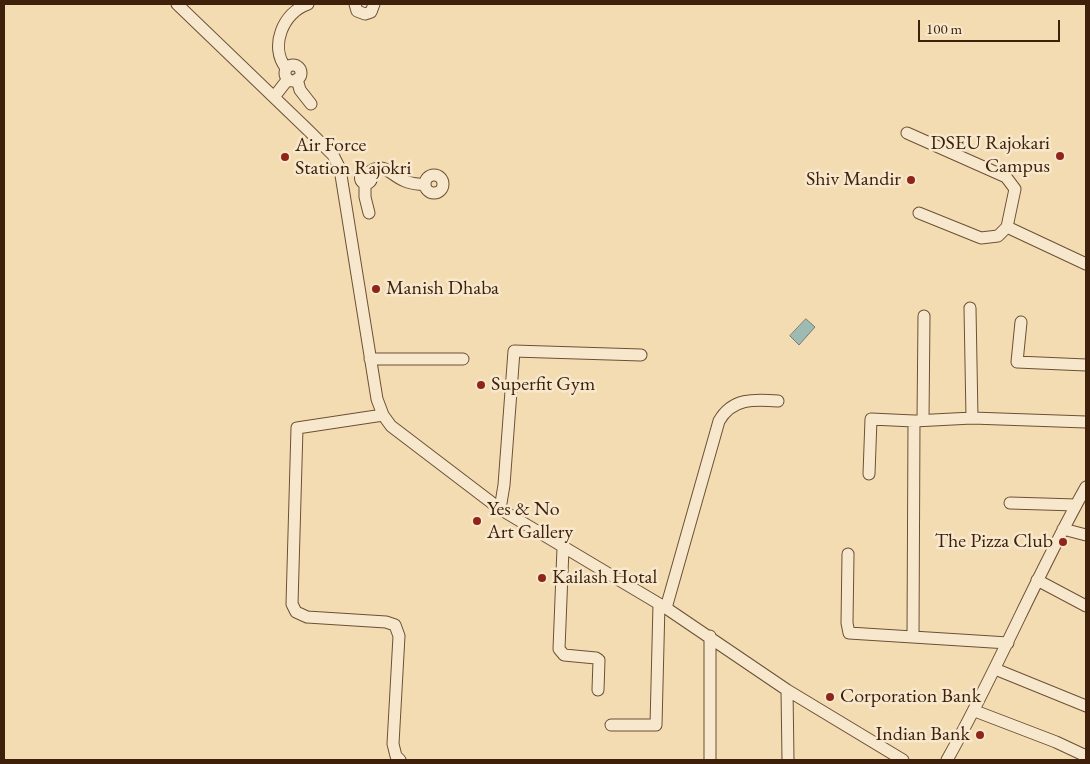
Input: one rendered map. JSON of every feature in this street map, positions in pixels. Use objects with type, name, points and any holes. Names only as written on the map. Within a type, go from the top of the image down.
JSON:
[{"type":"street","points":[[177,4],[334,155],[340,169],[377,400],[383,415],[400,435],[500,509],[663,606],[788,690],[903,760]]},
{"type":"street","points":[[308,4],[294,12],[281,32],[280,56],[290,75],[310,104]]},
{"type":"street","points":[[355,4],[357,11],[365,14],[371,12],[374,4]]},
{"type":"street","points":[[274,97],[290,75]]},
{"type":"street","points":[[907,133],[1010,180],[1015,194],[1007,227],[998,236],[981,238],[919,213]]},
{"type":"street","points":[[369,213],[365,197],[365,178],[373,169],[382,168],[392,171],[404,181],[425,185]]},
{"type":"street","points":[[340,169],[365,178]]},
{"type":"street","points":[[1007,227],[1086,264]]},
{"type":"street","points":[[970,308],[972,418]]},
{"type":"street","points":[[913,637],[918,420],[924,316]]},
{"type":"street","points":[[1021,322],[1017,362],[1086,365]]},
{"type":"street","points":[[500,509],[504,485],[514,351],[641,355]]},
{"type":"street","points":[[370,360],[463,359]]},
{"type":"street","points":[[611,725],[656,725],[663,606],[722,415],[741,401],[756,399],[778,401]]},
{"type":"street","points":[[383,415],[297,428],[292,604],[296,612],[307,616],[386,622],[395,625],[399,636],[393,744],[396,756],[400,760]]},
{"type":"street","points":[[868,474],[871,419],[972,418],[1086,422]]},
{"type":"street","points":[[947,760],[975,711],[1037,580],[1086,487]]},
{"type":"street","points":[[1010,503],[1076,505]]},
{"type":"street","points":[[1063,529],[1086,535]]},
{"type":"street","points":[[563,548],[559,648],[564,654],[599,660],[598,690]]},
{"type":"street","points":[[848,554],[847,623],[849,634],[1008,644]]},
{"type":"street","points":[[1037,580],[1086,606]]},
{"type":"street","points":[[710,636],[710,760]]},
{"type":"street","points":[[995,669],[1086,706]]},
{"type":"street","points":[[788,690],[788,760]]},
{"type":"street","points":[[975,711],[1056,742],[1086,756]]},
{"type":"water","points":[[806,319],[815,327],[799,345],[790,336]]},
{"type":"place","name":"DSEU Rajokari Campus","points":[[1060,156]]},
{"type":"place","name":"Air Force Station Rajokri","points":[[285,157]]},
{"type":"place","name":"Shiv Mandir","points":[[911,180]]},
{"type":"place","name":"Manish Dhaba","points":[[376,289]]},
{"type":"place","name":"Superfit Gym","points":[[481,385]]},
{"type":"place","name":"Yes & No Art Gallery","points":[[477,521]]},
{"type":"place","name":"The Pizza Club","points":[[1063,542]]},
{"type":"place","name":"Kailash Hotal","points":[[542,578]]},
{"type":"place","name":"Corporation Bank","points":[[830,697]]},
{"type":"place","name":"Indian Bank","points":[[980,735]]}]
